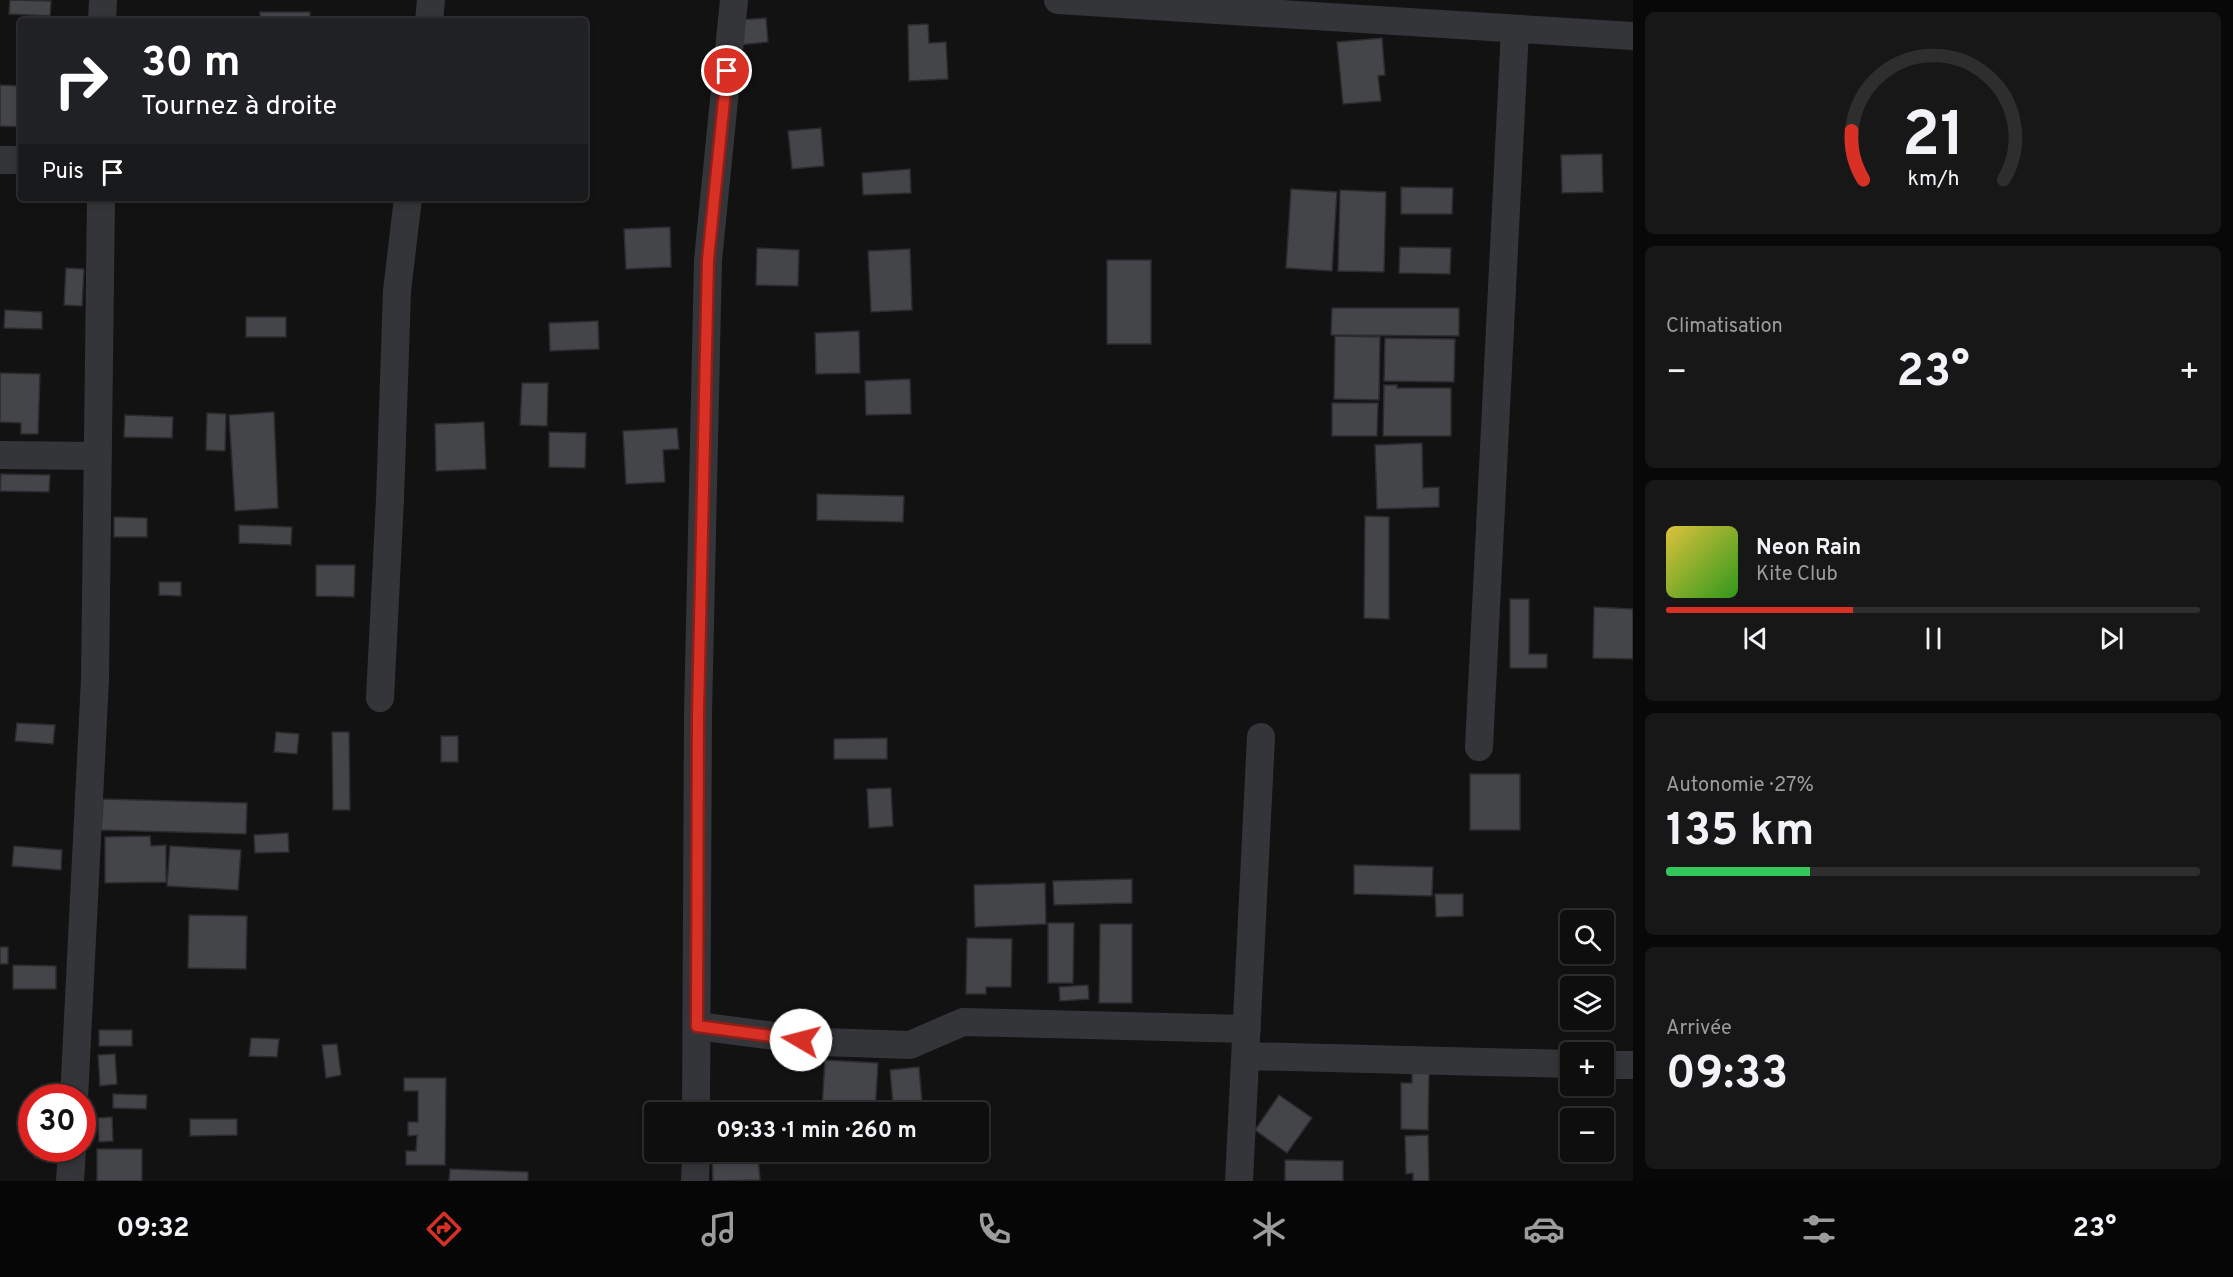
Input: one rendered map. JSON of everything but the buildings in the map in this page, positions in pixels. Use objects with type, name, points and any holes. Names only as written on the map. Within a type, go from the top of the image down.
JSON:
[{"type":"street","points":[[102,18],[103,0]]},
{"type":"street","points":[[429,18],[432,0]]},
{"type":"street","points":[[696,1102],[698,714],[708,260],[734,0]]},
{"type":"street","points":[[1058,0],[1633,36]]},
{"type":"street","points":[[1479,747],[1515,29]]},
{"type":"street","points":[[0,160],[18,160]]},
{"type":"street","points":[[75,1084],[95,679],[101,201]]},
{"type":"street","points":[[381,698],[397,291],[408,201]]},
{"type":"street","points":[[0,455],[98,456]]},
{"type":"street","points":[[1239,1181],[1261,737]]},
{"type":"street","points":[[697,1026],[822,1042],[910,1045],[963,1022],[1560,1063]]},
{"type":"street","points":[[1614,1065],[1633,1065]]},
{"type":"street","points":[[70,1181],[71,1162]]},
{"type":"street","points":[[695,1181],[696,1162]]},
{"type":"route","points":[[727,71],[708,260],[698,714],[697,1026],[801,1040]]}]
